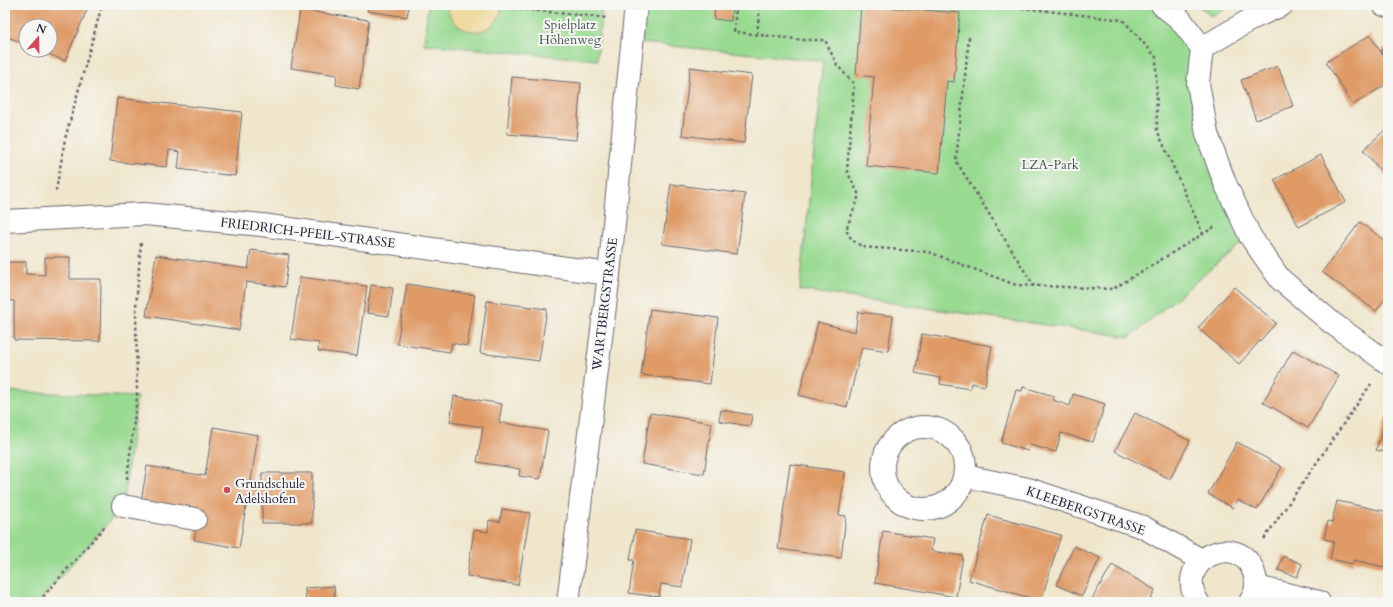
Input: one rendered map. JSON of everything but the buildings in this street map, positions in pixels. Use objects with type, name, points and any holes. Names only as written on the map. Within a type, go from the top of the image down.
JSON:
[{"type":"street","points":[[1162,5],[1180,20],[1202,48],[1198,83],[1207,134],[1225,183],[1250,236],[1280,279],[1332,323],[1387,362]]},
{"type":"street","points":[[1202,48],[1255,17],[1282,5]]},
{"type":"street","points":[[1384,5],[1388,6]]},
{"type":"street","name":"WARTBERGSTRASSE","points":[[568,602],[608,274],[636,13]]},
{"type":"street","name":"FRIEDRICH-PFEIL-STRASSE","points":[[5,221],[144,214],[262,225],[608,274]]},
{"type":"street","name":"KLEEBERGSTRASSE","points":[[965,476],[1028,489],[1143,527],[1201,560]]},
{"type":"street","points":[[123,506],[195,519]]},
{"type":"street","points":[[1198,602],[1192,588],[1192,578],[1195,568],[1201,560],[1210,554],[1220,551],[1240,555],[1248,562],[1253,569],[1256,578],[1253,594],[1319,602]]},
{"type":"path","points":[[52,219],[65,139],[102,5]]},
{"type":"path","points":[[532,5],[532,10]]},
{"type":"path","points":[[736,5],[734,32],[804,40],[825,40],[837,65],[854,84],[847,171],[859,195],[846,230],[852,240],[863,248],[929,252],[1016,286],[1113,289],[1239,213]]},
{"type":"path","points":[[757,34],[760,5]]},
{"type":"path","points":[[998,5],[1123,20],[1156,57],[1157,130],[1203,234]]},
{"type":"path","points":[[502,7],[532,10],[636,13]]},
{"type":"path","points":[[969,37],[956,161],[1034,286]]},
{"type":"path","points":[[40,601],[123,506],[138,397],[136,307],[144,214]]},
{"type":"path","points":[[1248,562],[1387,362]]},
{"type":"green space","name":"Spielplatz Höhenweg","points":[[428,5],[602,5],[597,60],[424,44]]},
{"type":"green space","name":"LZA-Park","points":[[636,5],[1160,5],[1202,48],[1199,72],[1250,236],[1130,337],[800,290],[823,61],[632,42]]},
{"type":"green space","points":[[1198,5],[1234,5],[1211,16]]},
{"type":"green space","points":[[5,391],[137,397],[123,506],[41,599],[41,602],[5,602]]},
{"type":"sand","points":[[447,5],[502,5],[499,16],[493,24],[485,29],[476,31],[466,30],[457,25],[451,17]]},
{"type":"place","name":"Grundschule Adelshofen","points":[[227,490]]}]
